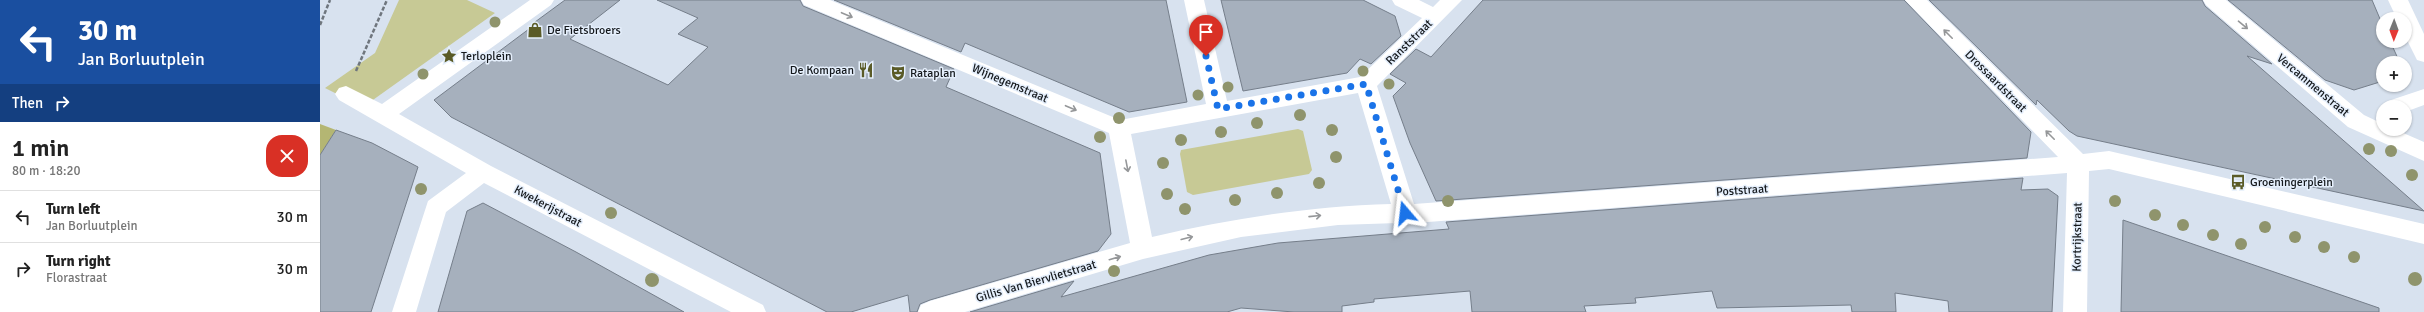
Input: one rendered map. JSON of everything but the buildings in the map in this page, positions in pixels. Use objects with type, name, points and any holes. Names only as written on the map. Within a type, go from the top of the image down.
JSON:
[{"type":"street","points":[[384,114],[544,0]]},
{"type":"street","name":"Wijnegemstraat","points":[[811,0],[1119,128]]},
{"type":"street","points":[[1194,0],[1218,109]]},
{"type":"street","points":[[1402,0],[1436,16]]},
{"type":"street","name":"Ranststraat","points":[[1366,84],[1452,0]]},
{"type":"street","name":"Drossaardstraat","points":[[1914,0],[2078,163]]},
{"type":"street","name":"Vercammenstraat","points":[[2213,0],[2356,121],[2424,152]]},
{"type":"street","points":[[2398,0],[2424,55]]},
{"type":"street","points":[[1143,249],[1119,128],[1218,109],[1366,84],[1405,213]]},
{"type":"street","name":"Kwekerijstraat","points":[[346,94],[384,114],[483,172],[754,312]]},
{"type":"street","points":[[2412,101],[2424,97]]},
{"type":"street","points":[[2356,121],[2376,114]]},
{"type":"street","points":[[2078,163],[2108,160],[2424,234]]},
{"type":"street","name":"Poststraat","points":[[1143,249],[1209,233],[1291,219],[1344,214],[1428,213],[2039,168],[2078,163]]},
{"type":"street","name":"Kortrijkstraat","points":[[2075,312],[2078,163]]},
{"type":"street","points":[[404,312],[436,207],[483,172]]},
{"type":"street","name":"Gillis Van Biervlietstraat","points":[[930,312],[1143,249]]},
{"type":"path","points":[[320,25],[330,0]]},
{"type":"path","points":[[346,94],[388,0]]},
{"type":"green space","points":[[399,0],[467,0],[495,13],[363,107],[325,88],[375,53]]},
{"type":"green space","points":[[320,124],[336,130],[320,155]]},
{"type":"green space","points":[[1298,129],[1303,131],[1312,170],[1309,174],[1193,195],[1187,192],[1180,154],[1181,150]]},
{"type":"place","name":"De Fietsbroers","points":[[535,30]]},
{"type":"place","name":"Terloplein","points":[[449,56]]},
{"type":"place","name":"De Kompaan","points":[[866,70]]},
{"type":"place","name":"Rataplan","points":[[898,73]]},
{"type":"place","name":"Groeningerplein","points":[[2238,182]]},
{"type":"route","points":[[1206,56],[1218,109],[1366,84],[1405,213]]}]
